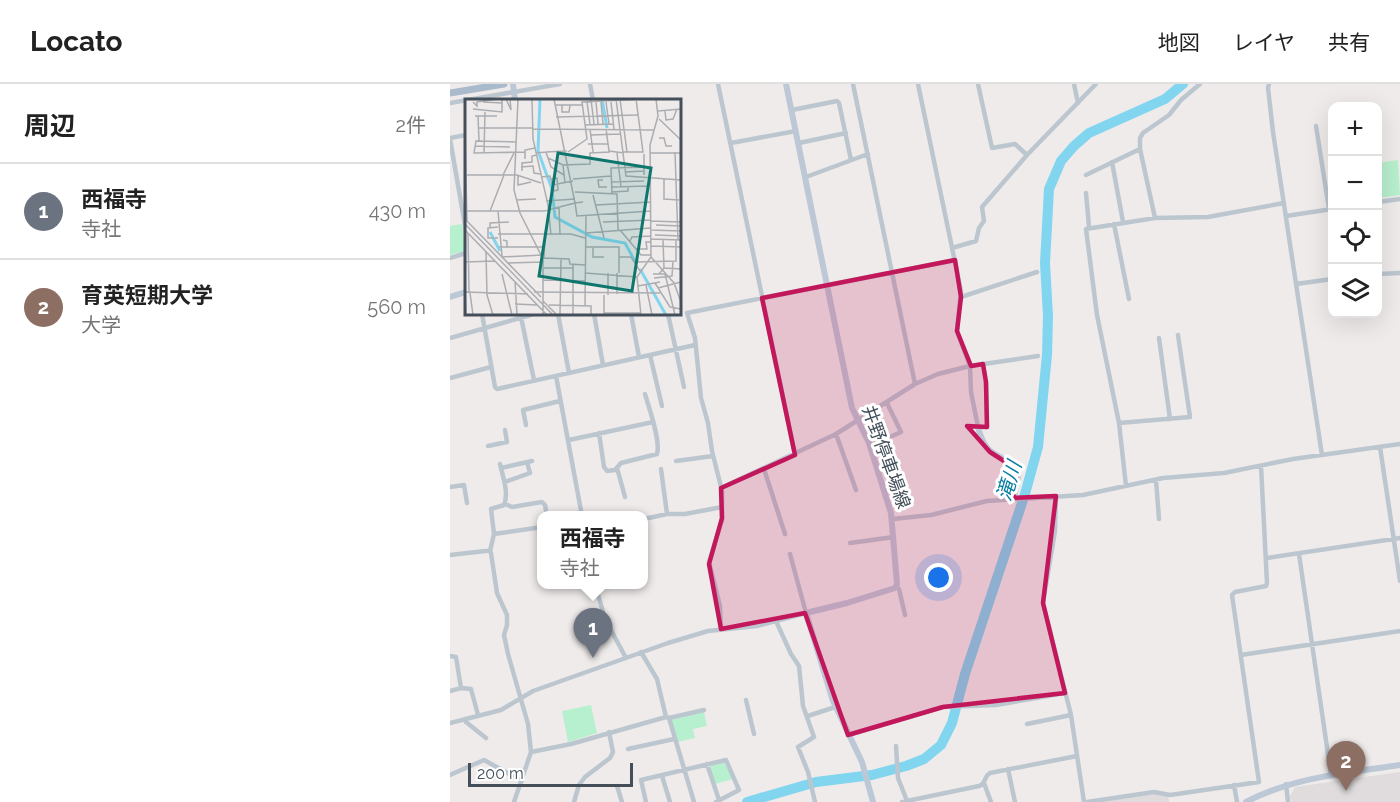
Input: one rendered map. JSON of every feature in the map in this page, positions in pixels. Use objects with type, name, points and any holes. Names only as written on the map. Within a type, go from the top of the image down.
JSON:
[{"type":"main road","points":[[450,93],[504,84]]},
{"type":"main road","points":[[513,84],[515,99]]},
{"type":"main road","name":"井野停車場線","points":[[786,84],[851,401],[870,446],[893,519],[897,587]]},
{"type":"main road","points":[[450,297],[465,292]]},
{"type":"main road","points":[[978,427],[987,449],[1013,466],[1018,472],[1015,498]]},
{"type":"main road","points":[[873,802],[864,768],[835,707],[806,613],[897,587]]},
{"type":"main road","points":[[1246,802],[1286,784],[1400,765]]},
{"type":"street","points":[[473,99],[560,84]]},
{"type":"street","points":[[590,84],[593,99]]},
{"type":"street","points":[[718,84],[795,455]]},
{"type":"street","points":[[853,84],[915,384]]},
{"type":"street","points":[[918,84],[962,297],[957,331],[970,366],[971,392],[978,427],[987,427],[986,382],[983,364]]},
{"type":"street","points":[[978,84],[992,148],[1015,144],[1027,155]]},
{"type":"street","points":[[1074,84],[1078,103]]},
{"type":"street","points":[[952,248],[976,241],[984,221],[982,207],[1027,155],[1096,84]]},
{"type":"street","points":[[1155,218],[1140,149],[1140,138],[1143,133],[1169,115],[1181,100],[1200,84]]},
{"type":"street","points":[[1269,84],[1284,204],[1322,455]]},
{"type":"street","points":[[450,103],[465,100]]},
{"type":"street","points":[[792,110],[837,101],[840,103],[851,160]]},
{"type":"street","points":[[1316,126],[1328,192]]},
{"type":"street","points":[[731,143],[796,131]]},
{"type":"street","points":[[799,143],[846,133]]},
{"type":"street","points":[[465,135],[450,138],[465,225]]},
{"type":"street","points":[[1086,175],[1140,149]]},
{"type":"street","points":[[806,177],[868,154]]},
{"type":"street","points":[[1112,162],[1123,222]]},
{"type":"street","points":[[1086,193],[1089,227],[1086,229],[1097,315],[1119,423],[1126,486]]},
{"type":"street","points":[[1382,201],[1400,199]]},
{"type":"street","points":[[1089,227],[1155,218],[1208,217],[1284,204]]},
{"type":"street","points":[[1286,216],[1328,209]]},
{"type":"street","points":[[1114,224],[1129,299]]},
{"type":"street","points":[[450,258],[465,253]]},
{"type":"street","points":[[721,629],[720,606],[709,562],[722,520],[721,488],[701,398],[694,334],[687,315],[688,311],[955,260]]},
{"type":"street","points":[[962,297],[1037,272]]},
{"type":"street","points":[[1382,274],[1400,273]]},
{"type":"street","points":[[1296,284],[1328,280]]},
{"type":"street","points":[[482,315],[497,389],[695,345]]},
{"type":"street","points":[[450,338],[530,315]]},
{"type":"street","points":[[558,315],[569,373]]},
{"type":"street","points":[[594,315],[603,365]]},
{"type":"street","points":[[631,315],[639,357]]},
{"type":"street","points":[[668,315],[684,387]]},
{"type":"street","points":[[521,317],[534,380]]},
{"type":"street","points":[[1119,423],[1190,417],[1178,335]]},
{"type":"street","points":[[1159,338],[1170,419]]},
{"type":"street","points":[[650,355],[662,406]]},
{"type":"street","points":[[721,488],[836,434],[915,384],[938,374],[970,366],[1038,356]]},
{"type":"street","points":[[450,378],[491,367]]},
{"type":"street","points":[[556,376],[581,511]]},
{"type":"street","points":[[599,433],[605,469],[608,471],[617,468],[621,463],[658,453],[645,394]]},
{"type":"street","points":[[526,425],[523,410],[560,402]]},
{"type":"street","points":[[870,446],[901,432],[887,403]]},
{"type":"street","points":[[569,440],[652,422]]},
{"type":"street","points":[[488,446],[507,442],[505,430]]},
{"type":"street","points":[[836,434],[856,490]]},
{"type":"street","points":[[893,519],[931,515],[987,501],[1083,495],[1156,480],[1224,473],[1322,455],[1400,444]]},
{"type":"street","points":[[1380,447],[1397,538],[1400,581]]},
{"type":"street","points":[[676,461],[713,456]]},
{"type":"street","points":[[505,482],[530,473],[530,462],[501,466],[505,482],[505,504]]},
{"type":"street","points":[[1056,496],[1055,531],[1044,603],[1071,715],[1085,802],[1154,792],[1170,795],[1259,782],[1232,595],[1235,592],[1266,586],[1267,558],[1261,466]]},
{"type":"street","points":[[617,468],[625,497]]},
{"type":"street","points":[[661,469],[668,514]]},
{"type":"street","points":[[764,469],[784,534]]},
{"type":"street","points":[[1156,480],[1159,519]]},
{"type":"street","points":[[450,487],[464,485],[467,503]]},
{"type":"street","points":[[514,802],[531,752],[528,724],[504,635],[507,615],[497,593],[490,550],[494,534],[491,509],[505,504],[512,507],[543,503],[545,511]]},
{"type":"street","points":[[648,518],[722,507]]},
{"type":"street","points":[[494,534],[537,528]]},
{"type":"street","points":[[850,543],[894,537]]},
{"type":"street","points":[[1267,558],[1397,538]]},
{"type":"street","points":[[450,555],[490,550]]},
{"type":"street","points":[[450,723],[501,710],[533,691],[641,652],[708,631],[749,627],[806,613],[790,554]]},
{"type":"street","points":[[1299,554],[1331,775]]},
{"type":"street","points":[[897,587],[904,615]]},
{"type":"street","points":[[596,589],[604,619],[626,658]]},
{"type":"street","points":[[776,621],[790,654],[799,666],[803,706],[814,737],[798,747],[815,802]]},
{"type":"street","points":[[1241,655],[1400,631]]},
{"type":"street","points":[[641,652],[657,679],[694,802]]},
{"type":"street","points":[[450,656],[456,657],[461,688]]},
{"type":"street","points":[[450,692],[461,688],[471,688],[478,715]]},
{"type":"street","points":[[848,735],[893,720],[949,706],[996,705],[1065,693]]},
{"type":"street","points":[[746,700],[754,734]]},
{"type":"street","points":[[808,716],[835,707]]},
{"type":"street","points":[[531,752],[704,710]]},
{"type":"street","points":[[1027,724],[1071,715]]},
{"type":"street","points":[[465,719],[486,738]]},
{"type":"street","points":[[574,802],[579,785],[585,777],[610,758],[613,752],[609,732]]},
{"type":"street","points":[[628,749],[674,740]]},
{"type":"street","points":[[896,746],[898,776],[904,802],[979,786],[984,783],[988,774],[1077,756]]},
{"type":"street","points":[[450,775],[484,760],[522,781]]},
{"type":"street","points":[[646,802],[641,780],[707,764],[728,761],[739,790],[718,801],[707,764]]},
{"type":"street","points":[[1008,769],[1015,802]]},
{"type":"street","points":[[662,776],[670,802]]},
{"type":"street","points":[[984,783],[991,802]]},
{"type":"street","points":[[1286,784],[1288,802]]},
{"type":"street","points":[[1234,785],[1237,802]]},
{"type":"street","points":[[617,786],[622,802]]},
{"type":"street","points":[[1170,795],[1171,802]]},
{"type":"highlighted area","points":[[955,260],[961,297],[957,331],[971,366],[983,364],[986,382],[987,427],[967,426],[990,452],[1018,470],[1013,498],[1056,496],[1043,603],[1065,693],[943,707],[848,735],[805,613],[721,629],[709,564],[722,518],[721,488],[795,455],[762,298]]},
{"type":"shaded area","points":[[1400,772],[1400,802],[1291,802],[1290,796],[1295,787]]},
{"type":"shaded area","points":[[1154,794],[1168,796],[1169,802],[1100,802]]},
{"type":"green space","points":[[1398,160],[1400,195],[1382,197],[1382,162]]},
{"type":"green space","points":[[462,224],[465,251],[450,255],[450,226]]},
{"type":"green space","points":[[591,705],[597,733],[568,742],[562,711]]},
{"type":"green space","points":[[704,712],[707,726],[693,729],[695,738],[677,742],[671,720]]},
{"type":"green space","points":[[724,762],[733,779],[715,784],[710,766]]},
{"type":"waterway","name":"滝川","points":[[747,802],[816,782],[872,775],[906,766],[924,759],[941,745],[952,723],[965,674],[1025,494],[1038,447],[1047,355],[1048,316],[1045,263],[1049,189],[1061,161],[1089,133],[1165,99],[1183,84]]},
{"type":"place","name":"西福寺","points":[[593,658]]},
{"type":"place","name":"育英短期大学","points":[[1346,791]]}]
